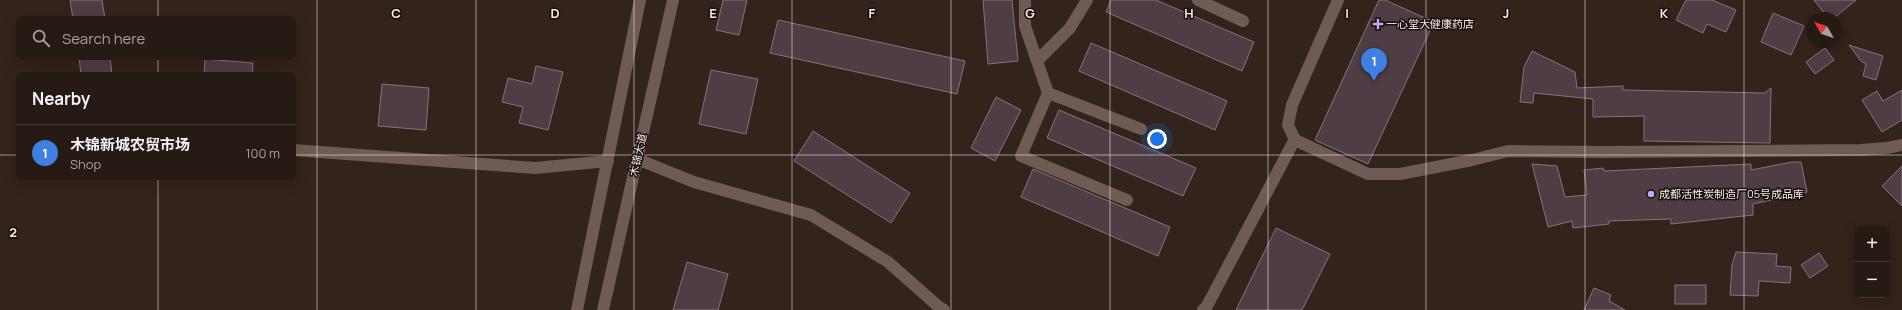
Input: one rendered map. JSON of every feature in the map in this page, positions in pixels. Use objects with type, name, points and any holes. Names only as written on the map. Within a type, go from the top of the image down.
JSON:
[{"type":"street","points":[[577,310],[640,0]]},
{"type":"street","name":"木锦大道","points":[[603,310],[673,0]]},
{"type":"street","points":[[1025,0],[1025,26],[1038,60],[1048,93],[1021,156],[1127,200]]},
{"type":"street","points":[[1038,60],[1070,28],[1087,0]]},
{"type":"street","points":[[1198,0],[1243,21]]},
{"type":"street","points":[[1338,0],[1292,104],[1288,125],[1295,139],[1368,174],[1400,174],[1472,160],[1508,151],[1603,152],[1861,150],[1902,145]]},
{"type":"street","points":[[1048,93],[1141,129]]},
{"type":"street","points":[[1203,310],[1207,306],[1295,139]]},
{"type":"street","points":[[296,150],[535,168],[608,161]]},
{"type":"street","points":[[637,158],[694,182],[811,215],[888,262],[944,310]]},
{"type":"building","points":[[70,0],[102,0],[105,16],[73,16]]},
{"type":"building","points":[[723,0],[747,0],[739,35],[716,30]]},
{"type":"building","points":[[983,0],[1012,0],[1018,61],[988,64]]},
{"type":"building","points":[[1111,0],[1156,0],[1254,42],[1242,71],[1106,12]]},
{"type":"building","points":[[1379,0],[1385,0],[1434,22],[1368,164],[1315,140]]},
{"type":"building","points":[[1686,0],[1712,0],[1736,10],[1726,32],[1707,24],[1703,33],[1676,20]]},
{"type":"building","points":[[1814,0],[1856,0],[1841,12],[1823,12]]},
{"type":"building","points":[[1773,13],[1804,26],[1791,55],[1761,42]]},
{"type":"building","points":[[778,20],[965,61],[957,94],[770,53]]},
{"type":"building","points":[[1091,43],[1227,101],[1215,130],[1079,71]]},
{"type":"building","points":[[1849,45],[1883,56],[1876,80],[1863,76],[1866,64],[1861,61]]},
{"type":"building","points":[[1825,48],[1834,60],[1815,74],[1806,62]]},
{"type":"building","points":[[1532,51],[1575,72],[1577,88],[1623,86],[1623,90],[1765,93],[1771,88],[1770,143],[1644,141],[1644,116],[1593,117],[1593,99],[1534,93],[1533,103],[1520,102],[1524,67]]},
{"type":"building","points":[[79,60],[110,60],[112,72],[81,72]]},
{"type":"building","points":[[205,60],[253,63],[252,72],[204,72]]},
{"type":"building","points":[[536,66],[563,72],[548,130],[519,123],[523,107],[502,102],[508,78],[532,84]]},
{"type":"building","points":[[711,70],[758,79],[746,134],[699,124]]},
{"type":"building","points":[[382,84],[429,88],[426,130],[378,126]]},
{"type":"building","points":[[1902,90],[1902,120],[1882,132],[1862,100],[1877,91],[1883,101]]},
{"type":"building","points":[[996,97],[1021,110],[995,161],[971,148]]},
{"type":"building","points":[[1059,110],[1196,168],[1183,196],[1047,138]]},
{"type":"building","points":[[813,131],[910,193],[891,223],[794,161]]},
{"type":"building","points":[[1792,162],[1801,162],[1807,192],[1753,204],[1753,215],[1671,224],[1671,219],[1609,221],[1609,224],[1573,228],[1572,221],[1548,227],[1532,164],[1557,166],[1565,197],[1587,195],[1584,170],[1603,168],[1604,171],[1751,164],[1751,170]]},
{"type":"building","points":[[1902,166],[1902,206],[1882,186]]},
{"type":"building","points":[[1033,169],[1170,227],[1158,256],[1021,197]]},
{"type":"building","points":[[1276,228],[1330,254],[1302,310],[1236,310]]},
{"type":"building","points":[[1736,252],[1777,254],[1776,266],[1791,267],[1790,283],[1759,281],[1758,296],[1730,295],[1732,265]]},
{"type":"building","points":[[1819,253],[1828,266],[1810,278],[1801,265]]},
{"type":"building","points":[[687,262],[728,274],[718,310],[673,310]]},
{"type":"building","points":[[1675,285],[1706,285],[1706,304],[1675,304]]},
{"type":"building","points":[[1594,288],[1611,295],[1609,301],[1625,310],[1584,310]]},
{"type":"place","name":"一心堂大健康药店","points":[[1378,24]]},
{"type":"place","name":"木锦新城农贸市场","points":[[1374,81]]},
{"type":"place","name":"成都活性炭制造厂05号成品库","points":[[1651,194]]}]
